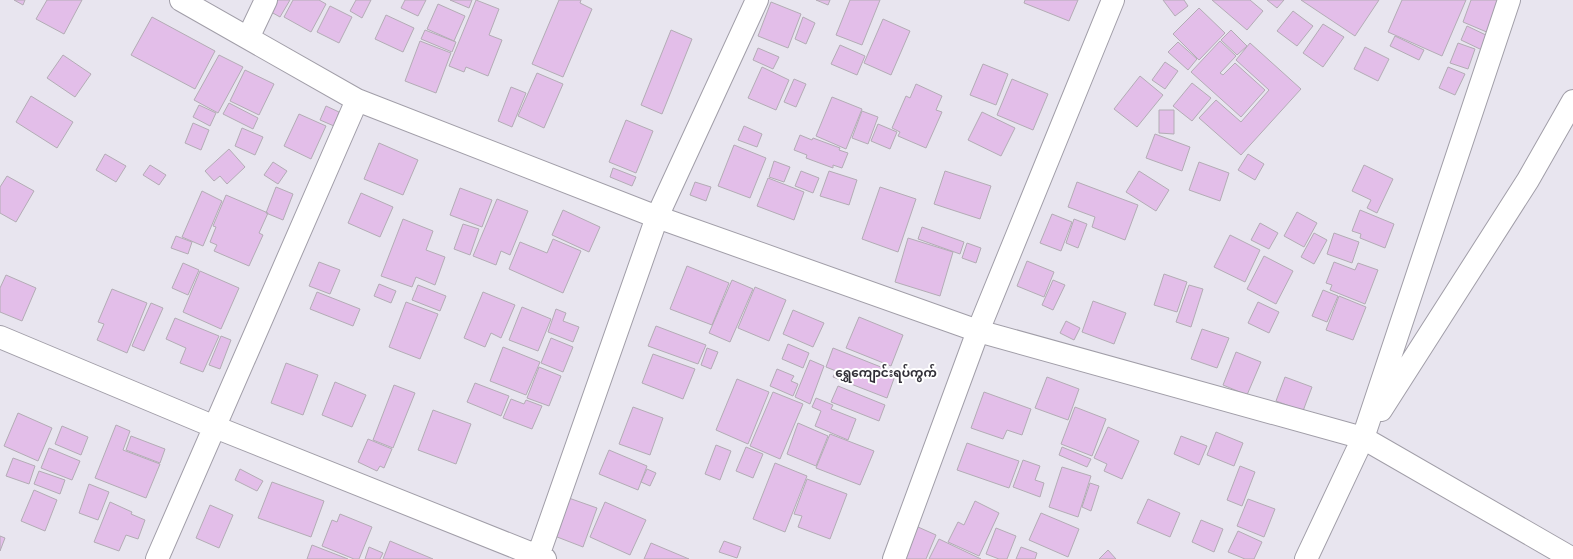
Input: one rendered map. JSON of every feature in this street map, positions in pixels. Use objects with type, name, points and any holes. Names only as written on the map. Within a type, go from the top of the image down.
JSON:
[{"type":"street","points":[[181,0],[357,100],[657,218],[978,331],[1363,438],[1573,559]]},
{"type":"street","points":[[248,38],[266,0]]},
{"type":"street","points":[[0,337],[215,427],[540,558],[657,218],[757,0]]},
{"type":"street","points":[[894,559],[978,331],[1113,0]]},
{"type":"street","points":[[1306,559],[1363,438],[1509,0]]},
{"type":"street","points":[[157,559],[357,100]]},
{"type":"street","points":[[1363,438],[1528,180],[1573,101]]},
{"type":"building","points":[[14,0],[25,0],[23,5]]},
{"type":"building","points":[[47,0],[82,0],[64,34],[36,19]]},
{"type":"building","points":[[268,0],[290,0],[280,17],[264,8]]},
{"type":"building","points":[[293,0],[319,0],[326,4],[311,32],[284,17]]},
{"type":"building","points":[[356,0],[371,0],[362,18],[350,11]]},
{"type":"building","points":[[405,0],[426,0],[418,16],[401,8]]},
{"type":"building","points":[[450,0],[472,0],[469,8]]},
{"type":"building","points":[[476,0],[499,9],[489,35],[502,40],[488,76],[466,67],[464,72],[449,66]]},
{"type":"building","points":[[559,0],[581,0],[580,3],[592,9],[563,77],[532,64]]},
{"type":"building","points":[[816,0],[830,0],[828,5]]},
{"type":"building","points":[[850,0],[880,0],[862,45],[836,35]]},
{"type":"building","points":[[1025,0],[1078,0],[1069,21],[1024,3]]},
{"type":"building","points":[[1163,0],[1184,0],[1188,6],[1175,16]]},
{"type":"building","points":[[1212,0],[1250,0],[1263,11],[1247,30]]},
{"type":"building","points":[[1267,0],[1284,0],[1277,8]]},
{"type":"building","points":[[1301,0],[1379,0],[1355,36]]},
{"type":"building","points":[[1402,0],[1466,0],[1442,56],[1388,32]]},
{"type":"building","points":[[1471,0],[1502,0],[1489,33],[1463,22]]},
{"type":"building","points":[[771,2],[801,14],[788,48],[758,36]]},
{"type":"building","points":[[438,4],[465,16],[454,41],[427,29]]},
{"type":"building","points":[[330,6],[352,17],[339,43],[317,32]]},
{"type":"building","points":[[1199,8],[1225,33],[1199,60],[1173,34]]},
{"type":"building","points":[[1293,11],[1313,26],[1297,46],[1277,31]]},
{"type":"building","points":[[386,15],[414,28],[403,52],[375,39]]},
{"type":"building","points":[[152,17],[215,51],[195,89],[131,55]]},
{"type":"building","points":[[803,17],[815,23],[806,44],[795,39]]},
{"type":"building","points":[[883,19],[910,31],[891,75],[864,63]]},
{"type":"building","points":[[1323,24],[1344,37],[1323,67],[1303,53]]},
{"type":"building","points":[[1467,26],[1488,36],[1482,50],[1461,40]]},
{"type":"building","points":[[425,30],[456,42],[452,52],[421,39]]},
{"type":"building","points":[[671,30],[692,39],[662,114],[641,105]]},
{"type":"building","points":[[1231,30],[1247,46],[1237,55],[1221,40]]},
{"type":"building","points":[[1395,36],[1424,50],[1419,60],[1390,46]]},
{"type":"building","points":[[420,41],[451,53],[436,93],[405,81]]},
{"type":"building","points":[[1220,41],[1236,56],[1220,73],[1223,75],[1235,63],[1265,90],[1241,117],[1191,72]]},
{"type":"building","points":[[1178,42],[1197,59],[1188,70],[1168,52]]},
{"type":"building","points":[[1250,43],[1301,89],[1241,155],[1199,118],[1216,100],[1241,122],[1269,90],[1236,60]]},
{"type":"building","points":[[1458,43],[1475,49],[1468,69],[1450,63]]},
{"type":"building","points":[[840,45],[865,56],[857,75],[831,64]]},
{"type":"building","points":[[1365,47],[1389,59],[1378,81],[1354,69]]},
{"type":"building","points":[[758,48],[779,57],[773,69],[753,60]]},
{"type":"building","points":[[63,55],[91,74],[75,97],[47,78]]},
{"type":"building","points":[[219,55],[243,67],[218,113],[194,100]]},
{"type":"building","points":[[1165,62],[1178,71],[1165,89],[1152,80]]},
{"type":"building","points":[[983,64],[1008,74],[996,105],[970,95]]},
{"type":"building","points":[[762,67],[789,80],[776,110],[748,98]]},
{"type":"building","points":[[1448,67],[1465,74],[1455,95],[1439,88]]},
{"type":"building","points":[[245,70],[274,84],[259,115],[230,101]]},
{"type":"building","points":[[537,73],[563,84],[544,128],[518,116]]},
{"type":"building","points":[[1140,76],[1163,95],[1137,127],[1114,109]]},
{"type":"building","points":[[794,79],[806,84],[796,107],[784,102]]},
{"type":"building","points":[[1012,79],[1048,94],[1033,130],[997,115]]},
{"type":"building","points":[[1192,83],[1211,98],[1192,121],[1173,106]]},
{"type":"building","points":[[916,84],[942,96],[936,110],[942,112],[926,148],[898,136],[900,132],[892,128],[906,96],[910,98]]},
{"type":"building","points":[[511,87],[526,93],[512,127],[498,121]]},
{"type":"building","points":[[31,96],[73,122],[57,148],[16,122]]},
{"type":"building","points":[[832,97],[862,109],[846,149],[816,136]]},
{"type":"building","points":[[229,103],[258,118],[253,129],[223,114]]},
{"type":"building","points":[[199,105],[216,113],[210,126],[193,117]]},
{"type":"building","points":[[326,106],[339,112],[334,126],[320,120]]},
{"type":"building","points":[[1159,110],[1174,110],[1174,134],[1159,133]]},
{"type":"building","points":[[862,111],[878,117],[868,144],[852,138]]},
{"type":"building","points":[[982,112],[1015,128],[1001,156],[968,140]]},
{"type":"building","points":[[299,114],[326,126],[311,159],[284,146]]},
{"type":"building","points":[[626,120],[653,131],[636,173],[609,162]]},
{"type":"building","points":[[193,123],[209,130],[201,150],[185,143]]},
{"type":"building","points":[[878,124],[897,132],[890,149],[871,141]]},
{"type":"building","points":[[744,126],[762,134],[757,147],[738,140]]},
{"type":"building","points":[[242,128],[263,137],[255,155],[235,146]]},
{"type":"building","points":[[1155,134],[1190,147],[1182,171],[1146,158]]},
{"type":"building","points":[[800,135],[840,148],[839,150],[848,153],[842,168],[833,165],[833,168],[806,158],[807,155],[794,150]]},
{"type":"building","points":[[379,143],[418,160],[403,195],[364,179]]},
{"type":"building","points":[[734,145],[766,158],[750,198],[718,186]]},
{"type":"building","points":[[229,149],[245,167],[227,184],[220,176],[214,181],[205,171]]},
{"type":"building","points":[[105,154],[126,166],[116,182],[96,170]]},
{"type":"building","points":[[1248,154],[1264,164],[1255,180],[1238,170]]},
{"type":"building","points":[[774,161],[790,167],[784,182],[769,177]]},
{"type":"building","points":[[273,162],[287,171],[278,184],[264,175]]},
{"type":"building","points":[[1199,162],[1229,173],[1220,201],[1189,190]]},
{"type":"building","points":[[150,165],[166,175],[159,185],[143,175]]},
{"type":"building","points":[[1364,165],[1393,179],[1377,213],[1367,208],[1371,200],[1352,191]]},
{"type":"building","points":[[613,168],[636,177],[632,186],[610,177]]},
{"type":"building","points":[[801,171],[819,178],[813,193],[795,186]]},
{"type":"building","points":[[829,171],[857,180],[849,205],[820,196]]},
{"type":"building","points":[[945,171],[991,186],[980,219],[934,204]]},
{"type":"building","points":[[1139,171],[1169,190],[1156,211],[1126,192]]},
{"type":"building","points":[[7,176],[34,191],[16,222],[0,213],[0,187]]},
{"type":"building","points":[[768,178],[804,192],[794,220],[757,206]]},
{"type":"building","points":[[695,182],[711,187],[706,201],[690,195]]},
{"type":"building","points":[[1077,182],[1138,205],[1125,240],[1092,227],[1095,217],[1068,207]]},
{"type":"building","points":[[276,187],[293,194],[283,220],[266,213]]},
{"type":"building","points":[[880,187],[916,199],[898,252],[862,239]]},
{"type":"building","points":[[460,188],[492,200],[482,227],[450,215]]},
{"type":"building","points":[[202,191],[222,201],[203,246],[182,237]]},
{"type":"building","points":[[361,193],[393,207],[380,237],[348,223]]},
{"type":"building","points":[[226,195],[268,213],[259,233],[263,235],[249,266],[214,251],[217,245],[210,242],[216,227],[213,226]]},
{"type":"building","points":[[497,199],[528,211],[510,255],[501,251],[496,265],[473,256]]},
{"type":"building","points":[[563,210],[600,227],[589,252],[552,235]]},
{"type":"building","points":[[1360,210],[1394,224],[1385,248],[1360,238],[1361,234],[1352,231]]},
{"type":"building","points":[[1297,212],[1317,223],[1304,247],[1284,236]]},
{"type":"building","points":[[1052,214],[1072,222],[1061,251],[1040,243]]},
{"type":"building","points":[[403,219],[433,231],[426,250],[445,257],[435,285],[416,277],[412,287],[381,276]]},
{"type":"building","points":[[1074,219],[1087,224],[1078,248],[1066,243]]},
{"type":"building","points":[[1260,223],[1278,233],[1269,249],[1251,240]]},
{"type":"building","points":[[463,224],[479,229],[470,255],[454,249]]},
{"type":"building","points":[[922,227],[964,242],[960,254],[918,239]]},
{"type":"building","points":[[1314,233],[1327,240],[1314,264],[1301,257]]},
{"type":"building","points":[[1334,233],[1359,242],[1352,263],[1327,254]]},
{"type":"building","points":[[1230,235],[1260,250],[1245,282],[1214,267]]},
{"type":"building","points":[[176,236],[192,242],[188,254],[171,248]]},
{"type":"building","points":[[908,238],[953,252],[940,296],[895,282]]},
{"type":"building","points":[[553,239],[581,251],[563,293],[509,269],[520,242],[547,253]]},
{"type":"building","points":[[967,243],[981,248],[976,263],[962,258]]},
{"type":"building","points":[[1264,256],[1293,271],[1276,304],[1247,289]]},
{"type":"building","points":[[1027,261],[1054,272],[1044,297],[1017,286]]},
{"type":"building","points":[[319,262],[340,270],[330,294],[309,286]]},
{"type":"building","points":[[1334,262],[1355,270],[1358,263],[1378,270],[1365,304],[1330,290],[1332,285],[1326,283]]},
{"type":"building","points":[[183,263],[199,270],[188,295],[172,288]]},
{"type":"building","points":[[687,266],[729,283],[712,325],[670,309]]},
{"type":"building","points":[[200,271],[239,288],[221,329],[183,312]]},
{"type":"building","points":[[1164,274],[1187,282],[1177,312],[1154,305]]},
{"type":"building","points":[[6,275],[36,288],[22,321],[0,312],[0,288]]},
{"type":"building","points":[[732,280],[753,289],[730,342],[709,333]]},
{"type":"building","points":[[1053,280],[1065,285],[1053,310],[1042,305]]},
{"type":"building","points":[[379,284],[396,291],[391,303],[374,296]]},
{"type":"building","points":[[418,285],[446,296],[440,311],[412,300]]},
{"type":"building","points":[[1189,285],[1203,289],[1191,327],[1176,322]]},
{"type":"building","points":[[755,287],[786,300],[769,341],[738,328]]},
{"type":"building","points":[[112,289],[147,303],[127,353],[97,340],[104,324],[98,322]]},
{"type":"building","points":[[1323,290],[1338,296],[1327,322],[1312,316]]},
{"type":"building","points":[[317,292],[360,309],[353,326],[310,309]]},
{"type":"building","points":[[483,292],[515,305],[501,338],[491,333],[485,347],[464,338]]},
{"type":"building","points":[[1339,296],[1366,307],[1353,340],[1326,330]]},
{"type":"building","points":[[1093,301],[1126,313],[1114,344],[1082,332]]},
{"type":"building","points":[[406,302],[438,314],[420,359],[389,347]]},
{"type":"building","points":[[1258,302],[1279,312],[1269,333],[1248,323]]},
{"type":"building","points":[[151,303],[163,308],[144,351],[132,346]]},
{"type":"building","points":[[522,307],[551,319],[538,351],[509,340]]},
{"type":"building","points":[[556,309],[566,313],[563,321],[579,327],[573,342],[548,332]]},
{"type":"building","points":[[793,310],[824,323],[813,347],[783,334]]},
{"type":"building","points":[[859,317],[903,335],[891,366],[846,348]]},
{"type":"building","points":[[175,318],[219,336],[203,372],[180,363],[186,348],[166,339]]},
{"type":"building","points":[[1066,321],[1080,328],[1074,340],[1060,333]]},
{"type":"building","points":[[656,326],[706,345],[698,364],[648,346]]},
{"type":"building","points":[[1202,329],[1229,338],[1217,368],[1191,359]]},
{"type":"building","points":[[221,336],[231,340],[220,369],[209,365]]},
{"type":"building","points":[[551,338],[573,347],[563,372],[541,363]]},
{"type":"building","points":[[788,344],[809,353],[803,368],[782,359]]},
{"type":"building","points":[[503,347],[540,362],[526,395],[490,381]]},
{"type":"building","points":[[707,348],[718,352],[711,369],[701,365]]},
{"type":"building","points":[[833,348],[896,373],[887,398],[833,377],[836,371],[826,367]]},
{"type":"building","points":[[1236,352],[1261,362],[1247,395],[1223,385]]},
{"type":"building","points":[[653,354],[695,369],[683,399],[642,383]]},
{"type":"building","points":[[810,360],[824,366],[810,404],[795,397]]},
{"type":"building","points":[[286,363],[318,375],[303,415],[271,403]]},
{"type":"building","points":[[539,367],[561,376],[549,406],[527,398]]},
{"type":"building","points":[[777,369],[794,376],[791,381],[798,384],[793,396],[770,386]]},
{"type":"building","points":[[1047,377],[1079,389],[1068,420],[1035,408]]},
{"type":"building","points":[[1285,377],[1312,387],[1303,411],[1276,401]]},
{"type":"building","points":[[737,379],[769,392],[748,444],[716,430]]},
{"type":"building","points":[[335,382],[366,395],[352,427],[322,415]]},
{"type":"building","points":[[475,383],[509,396],[501,416],[467,402]]},
{"type":"building","points":[[394,385],[415,393],[393,448],[373,440]]},
{"type":"building","points":[[838,386],[885,405],[879,421],[831,402]]},
{"type":"building","points":[[773,392],[803,404],[780,459],[750,446]]},
{"type":"building","points":[[984,392],[1031,409],[1022,435],[1007,430],[1003,439],[971,428]]},
{"type":"building","points":[[816,398],[833,405],[831,409],[856,419],[848,440],[815,426],[821,411],[812,407]]},
{"type":"building","points":[[511,399],[524,404],[526,400],[542,406],[532,429],[503,418]]},
{"type":"building","points":[[633,407],[663,418],[650,455],[619,444]]},
{"type":"building","points":[[1075,407],[1106,419],[1092,456],[1061,444]]},
{"type":"building","points":[[433,410],[471,424],[456,464],[418,450]]},
{"type":"building","points":[[18,413],[52,428],[38,461],[4,446]]},
{"type":"building","points":[[798,423],[828,436],[816,466],[787,454]]},
{"type":"building","points":[[116,425],[130,431],[123,450],[160,464],[146,498],[95,478]]},
{"type":"building","points":[[62,426],[88,437],[81,455],[55,444]]},
{"type":"building","points":[[1108,427],[1139,441],[1122,479],[1104,471],[1107,464],[1094,458]]},
{"type":"building","points":[[1216,432],[1243,443],[1234,466],[1207,455]]},
{"type":"building","points":[[830,434],[874,451],[860,485],[816,468]]},
{"type":"building","points":[[131,436],[165,449],[160,463],[126,450]]},
{"type":"building","points":[[1181,436],[1207,446],[1199,465],[1174,454]]},
{"type":"building","points":[[368,439],[392,449],[384,468],[380,466],[377,471],[358,462]]},
{"type":"building","points":[[967,443],[1019,461],[1009,488],[957,470]]},
{"type":"building","points":[[716,445],[731,451],[720,480],[705,474]]},
{"type":"building","points":[[746,447],[763,454],[753,478],[736,471]]},
{"type":"building","points":[[1062,447],[1091,459],[1087,467],[1059,455]]},
{"type":"building","points":[[49,448],[80,461],[72,480],[41,468]]},
{"type":"building","points":[[609,450],[647,466],[638,490],[599,474]]},
{"type":"building","points":[[13,458],[35,466],[29,484],[6,476]]},
{"type":"building","points":[[1023,460],[1040,466],[1035,480],[1044,483],[1040,497],[1013,487]]},
{"type":"building","points":[[775,463],[807,476],[785,532],[753,519]]},
{"type":"building","points":[[1240,466],[1255,472],[1242,506],[1227,500]]},
{"type":"building","points":[[1062,467],[1091,476],[1078,517],[1049,507]]},
{"type":"building","points":[[240,469],[263,481],[257,491],[235,480]]},
{"type":"building","points":[[647,469],[656,473],[650,486],[641,482]]},
{"type":"building","points":[[39,471],[65,480],[60,494],[34,484]]},
{"type":"building","points":[[807,479],[847,494],[830,539],[798,527],[802,516],[794,514]]},
{"type":"building","points":[[272,482],[324,501],[311,537],[258,518]]},
{"type":"building","points":[[1090,483],[1099,486],[1091,511],[1082,507]]},
{"type":"building","points":[[89,484],[109,492],[98,520],[79,513]]},
{"type":"building","points":[[34,490],[57,500],[45,531],[21,521]]},
{"type":"building","points":[[566,497],[597,508],[583,547],[552,535]]},
{"type":"building","points":[[1148,499],[1180,513],[1170,537],[1137,523]]},
{"type":"building","points":[[1248,499],[1275,509],[1264,537],[1237,526]]},
{"type":"building","points":[[975,501],[999,513],[979,556],[948,542],[958,522],[964,525]]},
{"type":"building","points":[[110,502],[145,520],[138,539],[126,535],[119,551],[94,542]]},
{"type":"building","points":[[605,502],[646,520],[630,555],[590,537]]},
{"type":"building","points":[[210,505],[233,515],[219,548],[196,538]]},
{"type":"building","points":[[1041,513],[1079,529],[1068,557],[1029,540]]},
{"type":"building","points":[[340,514],[372,527],[359,559],[354,559],[322,546],[332,520],[337,522]]},
{"type":"building","points":[[1201,520],[1223,529],[1214,552],[1192,542]]},
{"type":"building","points":[[918,527],[936,535],[926,559],[904,559]]},
{"type":"building","points":[[996,528],[1016,536],[1007,559],[999,559],[986,554]]},
{"type":"building","points":[[1238,531],[1262,542],[1254,559],[1245,559],[1228,552]]},
{"type":"building","points":[[0,536],[5,538],[0,551]]},
{"type":"building","points":[[939,539],[981,559],[929,559]]},
{"type":"building","points":[[390,541],[433,559],[383,559]]},
{"type":"building","points":[[724,541],[741,547],[737,558],[719,552]]},
{"type":"building","points":[[651,543],[689,559],[644,559]]},
{"type":"building","points":[[312,545],[348,559],[307,559]]},
{"type":"building","points":[[369,547],[383,553],[380,559],[365,559]]},
{"type":"building","points":[[1021,547],[1037,553],[1035,559],[1016,559]]},
{"type":"building","points":[[1108,550],[1116,559],[1099,559]]},
{"type":"district","name":"ရွှေကျောင်းရပ်ကွက်","points":[[886,373]]}]
